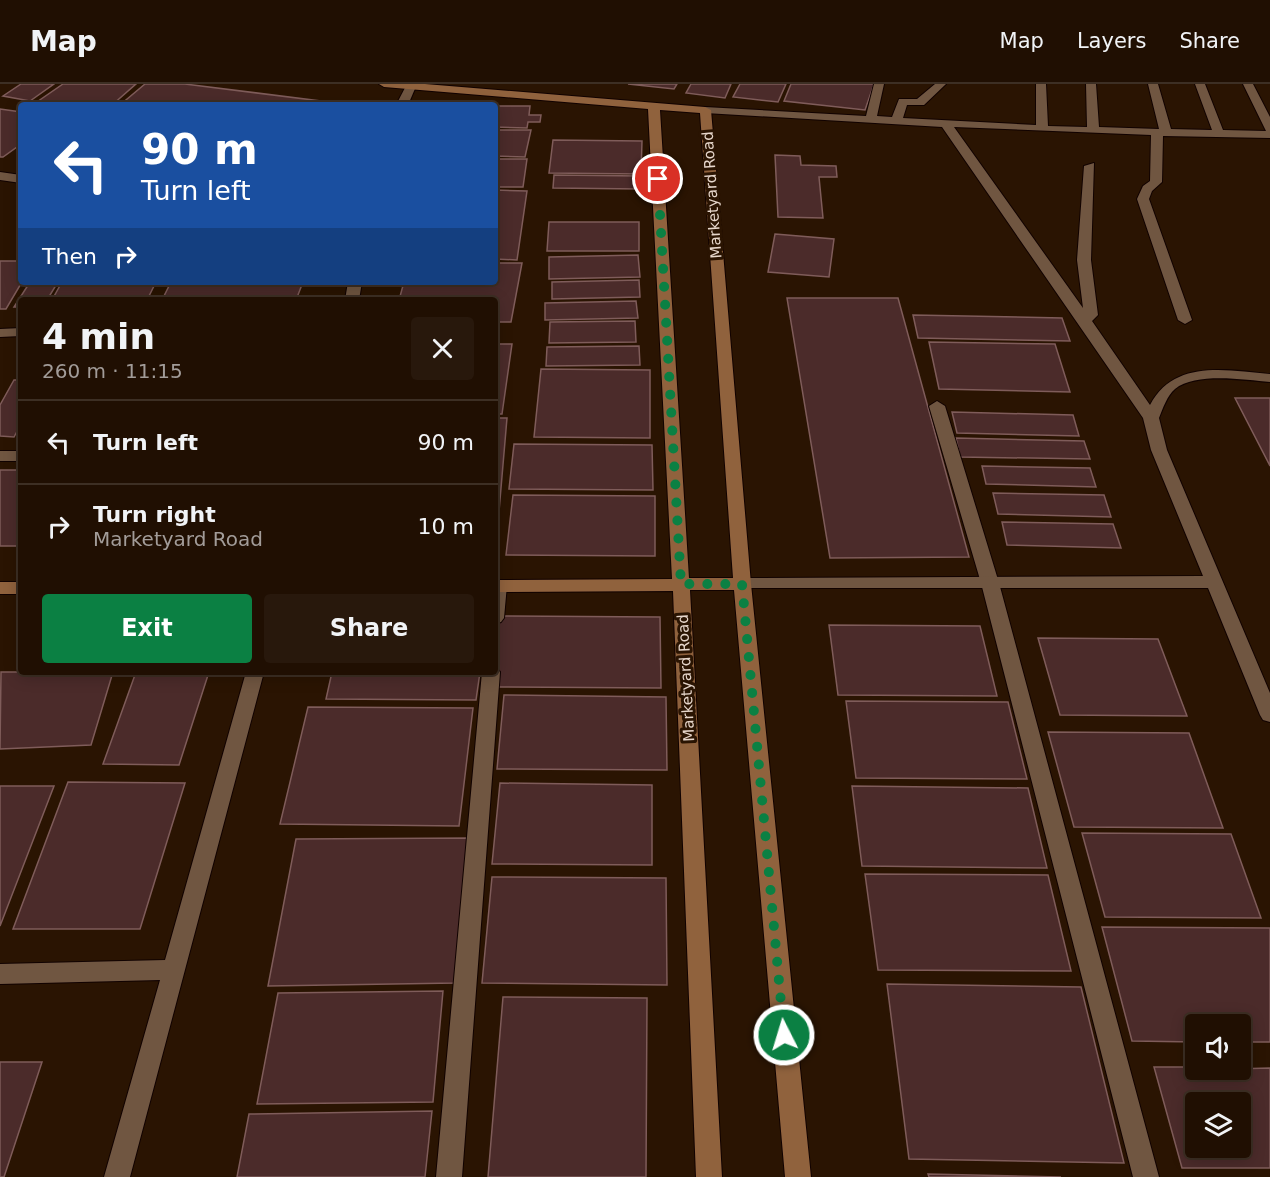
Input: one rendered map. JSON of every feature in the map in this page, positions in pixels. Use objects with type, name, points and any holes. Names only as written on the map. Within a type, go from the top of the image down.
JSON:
[{"type":"street","points":[[384,84],[654,107],[871,120],[1093,131],[1270,135]]},
{"type":"street","points":[[871,120],[879,84]]},
{"type":"street","points":[[896,121],[903,101],[920,103],[941,84]]},
{"type":"street","points":[[1041,84],[1042,129]]},
{"type":"street","points":[[1091,84],[1093,131]]},
{"type":"street","points":[[1153,84],[1162,133],[1156,183],[1147,189],[1143,199],[1185,320]]},
{"type":"street","points":[[1200,84],[1219,134]]},
{"type":"street","points":[[1248,84],[1270,129]]},
{"type":"street","points":[[403,102],[411,86]]},
{"type":"street","name":"Marketyard Road","points":[[654,107],[681,584],[709,1177]]},
{"type":"street","name":"Marketyard Road","points":[[705,110],[742,584],[798,1177]]},
{"type":"street","points":[[946,124],[1151,418],[1159,450],[1270,716]]},
{"type":"street","points":[[1084,320],[1091,315],[1084,260],[1090,166]]},
{"type":"street","points":[[0,176],[18,179]]},
{"type":"street","points":[[0,333],[18,333]]},
{"type":"street","points":[[1151,418],[1172,384],[1194,376],[1246,375],[1270,378]]},
{"type":"street","points":[[937,406],[990,583],[1146,1177]]},
{"type":"street","points":[[0,456],[18,456]]},
{"type":"street","points":[[498,585],[1214,582]]},
{"type":"street","points":[[0,588],[18,588]]},
{"type":"street","points":[[117,1177],[254,675]]},
{"type":"street","points":[[449,1177],[491,675]]},
{"type":"street","points":[[0,974],[173,970]]},
{"type":"building","points":[[21,84],[54,84],[30,101],[3,96]]},
{"type":"building","points":[[63,84],[136,84],[115,102],[37,102]]},
{"type":"building","points":[[145,84],[185,84],[329,102],[124,102]]},
{"type":"building","points":[[628,84],[677,84],[674,89]]},
{"type":"building","points":[[691,84],[731,84],[725,98],[686,93]]},
{"type":"building","points":[[740,84],[786,84],[778,102],[733,97]]},
{"type":"building","points":[[791,84],[874,84],[865,110],[784,101]]},
{"type":"building","points":[[498,106],[530,106],[529,115],[541,115],[540,122],[528,122],[527,128],[498,127]]},
{"type":"building","points":[[0,109],[18,112],[18,146],[0,157]]},
{"type":"building","points":[[498,130],[531,130],[525,157],[498,156]]},
{"type":"building","points":[[553,140],[642,141],[641,174],[549,173]]},
{"type":"building","points":[[775,155],[800,156],[801,165],[836,166],[837,177],[819,177],[823,218],[778,217]]},
{"type":"building","points":[[498,159],[527,159],[523,187],[498,187]]},
{"type":"building","points":[[554,175],[641,176],[640,189],[553,188]]},
{"type":"building","points":[[498,190],[527,191],[517,260],[498,259]]},
{"type":"building","points":[[549,222],[639,222],[639,251],[547,251]]},
{"type":"building","points":[[775,234],[834,239],[829,277],[768,272]]},
{"type":"building","points":[[638,255],[640,277],[549,279],[549,257]]},
{"type":"building","points":[[0,261],[18,261],[18,285],[20,285],[6,309],[0,309]]},
{"type":"building","points":[[498,263],[522,263],[511,322],[498,322],[498,297],[400,297],[403,285],[498,285]]},
{"type":"building","points":[[639,280],[640,297],[552,299],[552,282]]},
{"type":"building","points":[[28,285],[56,285],[49,297],[20,297]]},
{"type":"building","points":[[60,285],[154,285],[148,297],[54,297]]},
{"type":"building","points":[[170,285],[302,285],[297,297],[164,297]]},
{"type":"building","points":[[787,298],[898,298],[969,557],[830,558]]},
{"type":"building","points":[[636,301],[638,318],[545,320],[545,303]]},
{"type":"building","points":[[913,315],[1062,318],[1070,341],[918,338]]},
{"type":"building","points":[[635,321],[636,342],[549,343],[550,322]]},
{"type":"building","points":[[929,342],[1055,344],[1070,392],[939,389]]},
{"type":"building","points":[[498,344],[512,344],[502,414],[498,414]]},
{"type":"building","points":[[639,346],[640,365],[546,366],[547,347]]},
{"type":"building","points":[[541,369],[650,370],[650,438],[534,437]]},
{"type":"building","points":[[14,380],[18,380],[18,430],[14,437],[0,436],[0,405]]},
{"type":"building","points":[[1235,398],[1270,398],[1270,466]]},
{"type":"building","points":[[952,412],[1073,415],[1079,436],[957,433]]},
{"type":"building","points":[[498,418],[507,418],[498,523]]},
{"type":"building","points":[[956,438],[1084,441],[1090,459],[960,457]]},
{"type":"building","points":[[514,444],[652,445],[653,490],[509,489]]},
{"type":"building","points":[[982,466],[1090,468],[1096,487],[986,484]]},
{"type":"building","points":[[0,470],[18,470],[18,546],[0,546]]},
{"type":"building","points":[[993,493],[1104,495],[1111,517],[998,514]]},
{"type":"building","points":[[513,495],[655,496],[655,556],[506,555]]},
{"type":"building","points":[[1002,522],[1113,524],[1121,548],[1007,545]]},
{"type":"building","points":[[499,616],[660,617],[661,688],[491,687],[493,675],[498,675]]},
{"type":"building","points":[[829,625],[980,626],[997,696],[838,695]]},
{"type":"building","points":[[1038,638],[1158,639],[1187,716],[1060,715]]},
{"type":"building","points":[[1,672],[18,672],[18,675],[112,675],[91,745],[0,749]]},
{"type":"building","points":[[135,675],[208,675],[179,765],[103,764]]},
{"type":"building","points":[[331,675],[480,675],[476,700],[326,699]]},
{"type":"building","points":[[504,695],[666,697],[667,770],[497,769]]},
{"type":"building","points":[[846,701],[1008,702],[1027,779],[856,778]]},
{"type":"building","points":[[308,707],[473,708],[459,826],[280,824]]},
{"type":"building","points":[[1048,732],[1189,733],[1223,828],[1074,827]]},
{"type":"building","points":[[68,782],[185,783],[140,929],[13,929]]},
{"type":"building","points":[[500,783],[652,785],[652,865],[492,864]]},
{"type":"building","points":[[0,786],[54,786],[0,926]]},
{"type":"building","points":[[852,786],[1028,788],[1047,868],[862,866]]},
{"type":"building","points":[[1082,833],[1231,834],[1261,918],[1105,917]]},
{"type":"building","points":[[469,838],[456,983],[268,986],[296,839]]},
{"type":"building","points":[[865,874],[1048,875],[1071,971],[878,970]]},
{"type":"building","points":[[492,877],[666,878],[667,985],[482,983]]},
{"type":"building","points":[[1102,927],[1270,928],[1270,1042],[1251,1042],[1251,1014],[1185,1014],[1185,1042],[1132,1041]]},
{"type":"building","points":[[887,984],[1081,987],[1124,1163],[909,1159]]},
{"type":"building","points":[[443,991],[433,1102],[257,1104],[278,993]]},
{"type":"building","points":[[503,997],[647,998],[646,1177],[488,1177]]},
{"type":"building","points":[[0,1062],[42,1062],[4,1177],[0,1177]]},
{"type":"building","points":[[1154,1067],[1185,1067],[1185,1080],[1251,1080],[1251,1069],[1270,1068],[1270,1168],[1182,1168]]},
{"type":"building","points":[[432,1111],[425,1177],[237,1177],[249,1114]]},
{"type":"building","points":[[928,1174],[1061,1177],[929,1177]]},
{"type":"route","points":[[658,179],[681,584],[742,584],[784,1035]]}]
